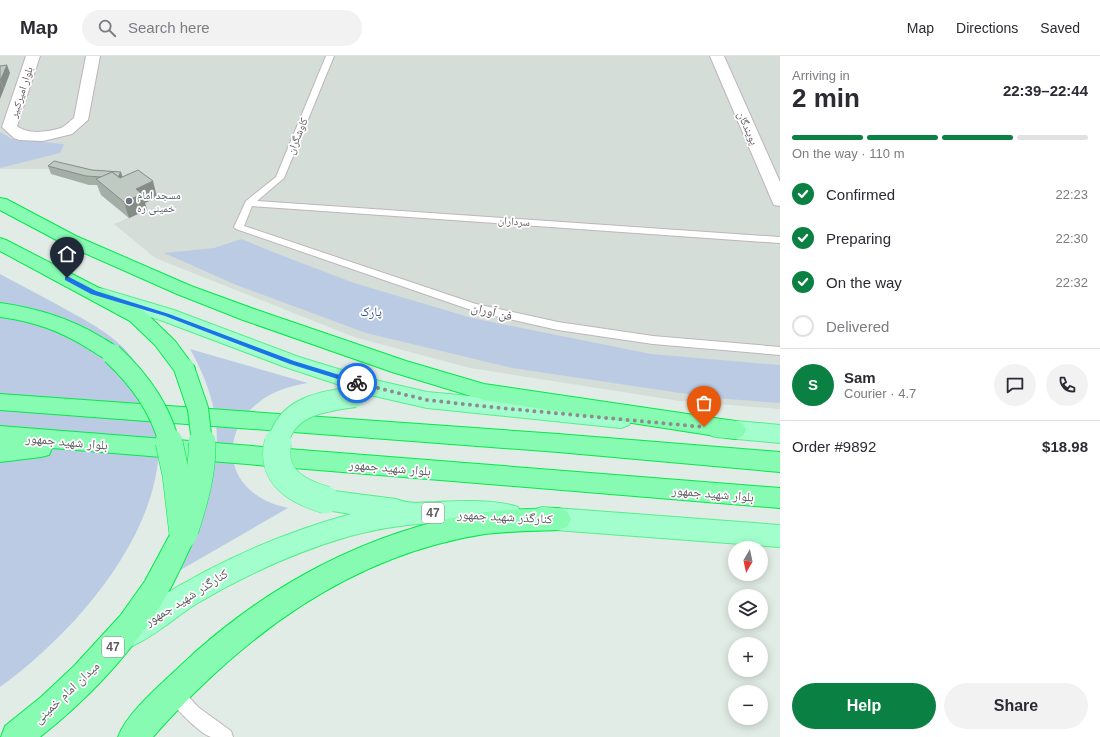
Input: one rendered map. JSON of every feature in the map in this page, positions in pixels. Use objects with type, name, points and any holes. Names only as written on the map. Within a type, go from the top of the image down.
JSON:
[{"type":"highway","points":[[0,203],[70,240],[184,290],[257,318],[400,367],[484,392],[735,430]]},
{"type":"highway","name":"میدان امام خمینی","points":[[0,244],[94,292],[137,316],[155,331],[171,348],[184,368],[200,414],[202,441],[201,470],[194,501],[183,535],[166,570],[148,600],[116,644],[37,727],[16,737]]},
{"type":"highway","points":[[0,310],[23,313],[55,322],[76,330],[112,354],[141,384],[162,419],[169,439],[174,461],[183,535]]},
{"type":"highway","points":[[0,402],[558,443],[780,462]]},
{"type":"highway","name":"بلوار شهید جمهور","points":[[0,435],[780,498]]},
{"type":"highway","points":[[0,453],[91,443]]},
{"type":"highway","points":[[133,737],[173,692],[210,657],[247,626],[285,599],[322,577],[361,559],[400,544],[438,533],[471,526],[518,520],[558,519]]},
{"type":"main road","name":"47","points":[[94,292],[167,315],[313,369],[370,387],[427,400],[780,434]]},
{"type":"main road","points":[[420,513],[326,500],[311,496],[298,489],[287,480],[280,469],[276,457],[277,445],[284,427],[298,413],[323,401],[354,398],[427,400]]},
{"type":"main road","name":"کنارگذر شهید جمهور","points":[[116,644],[153,616],[190,592],[226,572],[278,549],[332,530],[374,519],[420,513],[478,513],[780,536]]},
{"type":"street","name":"بلوار امیرکبیر","points":[[33,56],[9,127],[19,135],[43,136],[67,131],[81,120],[93,56]]},
{"type":"street","name":"پویندگان","points":[[717,56],[780,201]]},
{"type":"lane","name":"کاوشگران","points":[[249,203],[280,178],[330,56]]},
{"type":"lane","name":"سرداران","points":[[249,203],[780,240]]},
{"type":"lane","name":"فن آوران","points":[[249,203],[239,227],[474,308],[558,326],[653,340],[780,351]]},
{"type":"lane","points":[[173,692],[192,713],[225,737]]},
{"type":"shaded area","points":[[0,56],[780,56],[780,409],[680,401],[470,368],[354,337],[155,258],[114,224],[146,210],[140,205],[157,197],[58,169],[0,169]]},
{"type":"green space","points":[[0,132],[12,139],[64,144],[60,153],[0,168]]},
{"type":"green space","name":"پارک","points":[[241,239],[354,283],[472,318],[651,354],[780,365],[780,403],[714,398],[512,368],[366,333],[234,284],[164,253],[214,248]]},
{"type":"green space","points":[[0,274],[100,329],[128,352],[139,368],[147,386],[158,433],[159,445],[155,480],[144,515],[127,549],[106,582],[82,612],[55,640],[27,666],[0,687]]},
{"type":"green space","points":[[190,349],[308,383],[269,395],[258,403],[248,412],[241,422],[233,445],[233,457],[241,480],[259,497],[273,504],[288,508],[177,572],[212,470],[217,443],[215,415],[208,387]]},
{"type":"building","points":[[7,65],[0,81],[0,66]]},
{"type":"building","points":[[54,161],[92,170],[121,172],[118,177],[112,172],[102,177],[86,176],[48,166]]},
{"type":"building","points":[[138,170],[153,181],[136,189],[142,194],[124,202],[96,179],[112,172],[120,178]]},
{"type":"way so far","points":[[357,383],[427,400],[704,427]]},
{"type":"place","name":"مسجد امام خمینی ره","points":[[129,201]]},
{"type":"route","points":[[67,278],[94,292],[167,315],[292,362],[357,383]]}]
